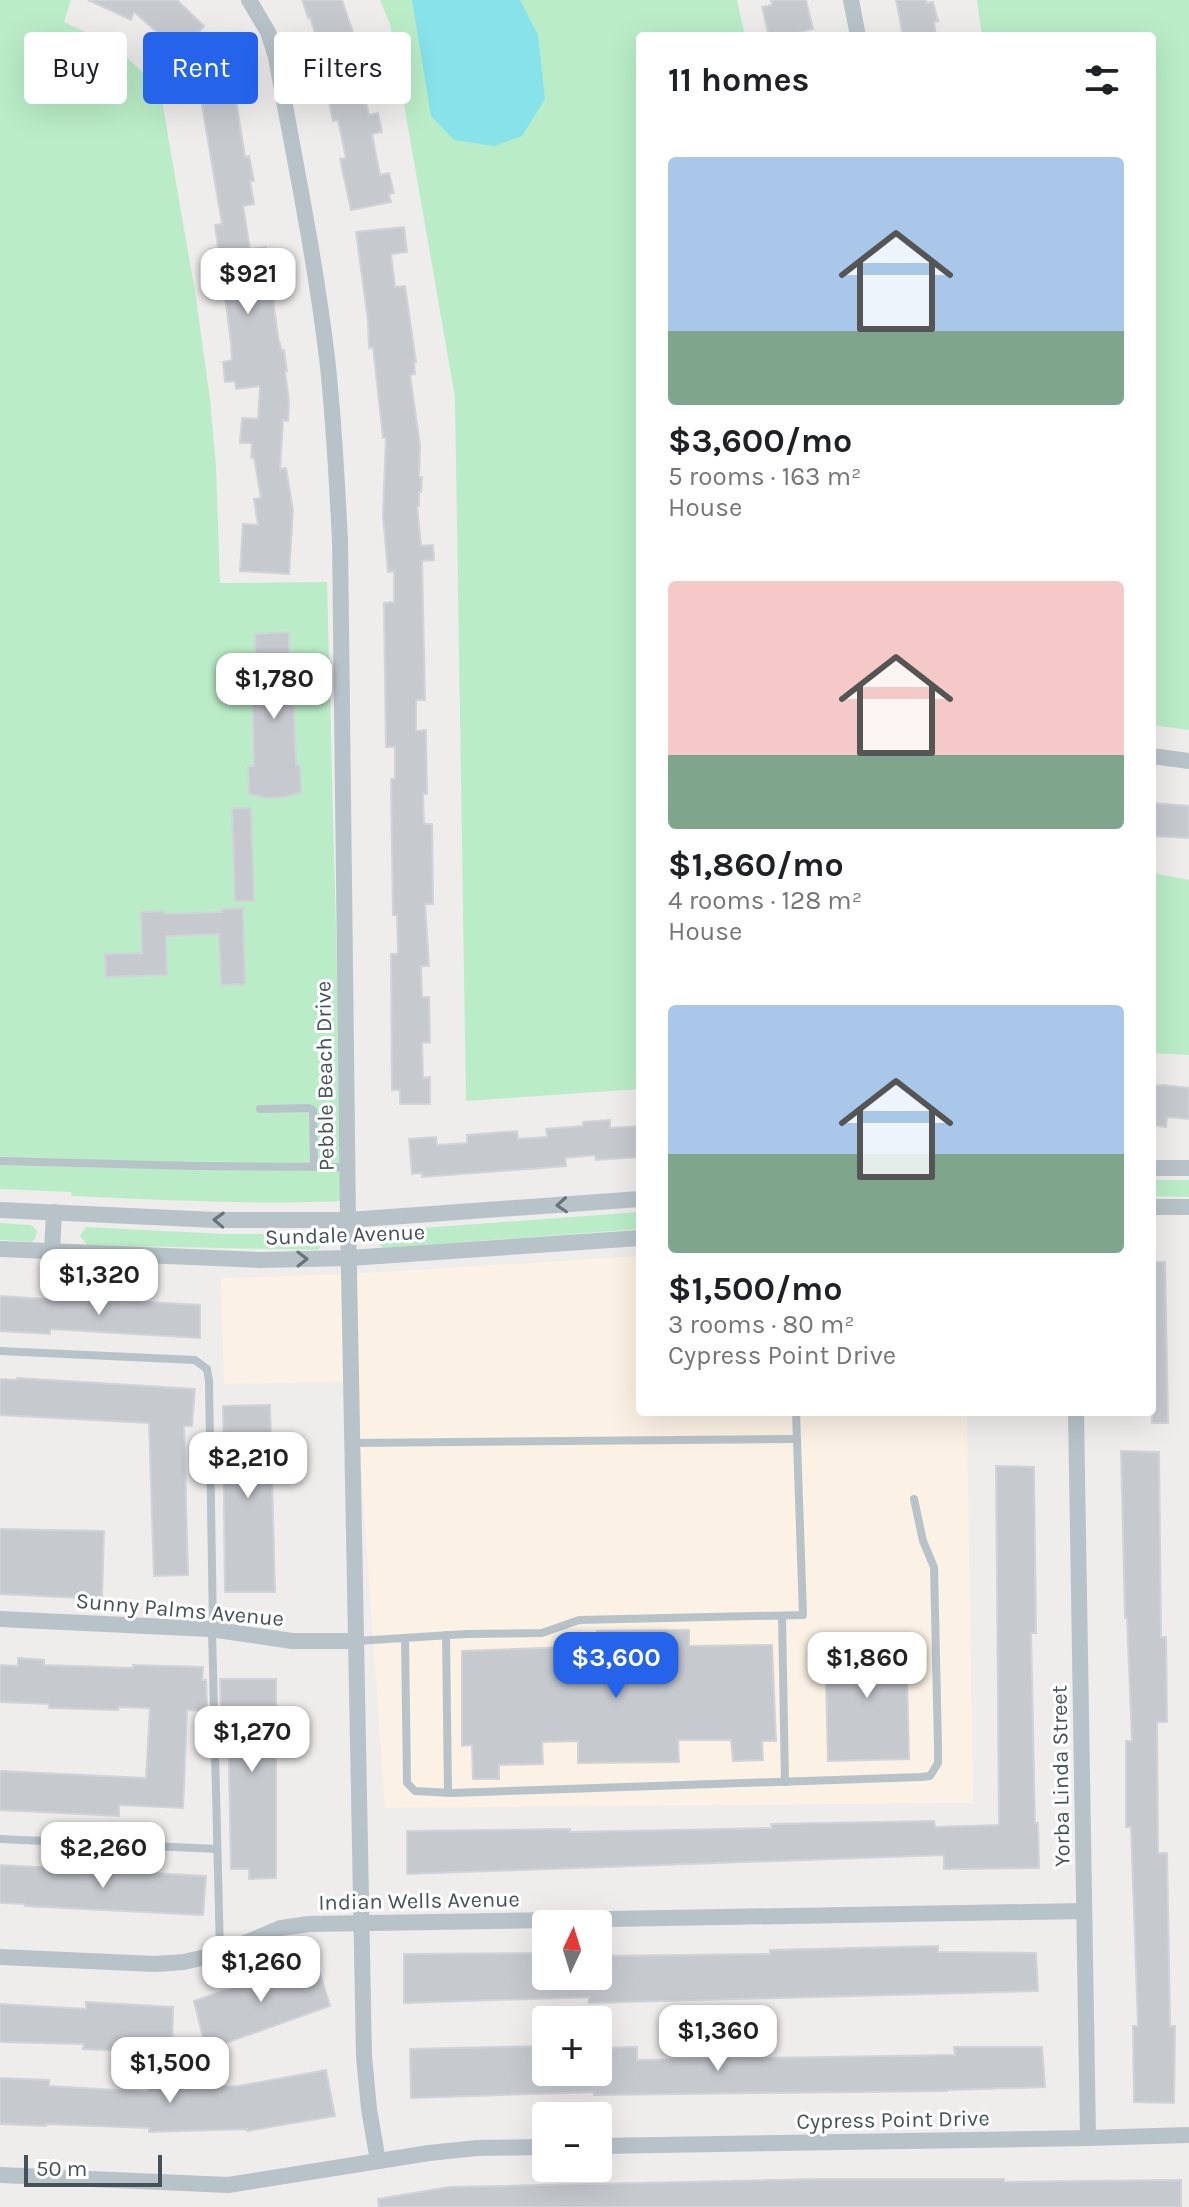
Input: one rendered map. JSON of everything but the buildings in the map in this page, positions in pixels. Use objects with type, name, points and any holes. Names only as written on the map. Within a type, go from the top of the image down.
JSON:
[{"type":"street","name":"Pebble Beach Drive","points":[[249,0],[268,32],[276,57],[318,294],[336,453],[340,541],[347,1167],[364,2056],[378,2161]]},
{"type":"street","points":[[851,0],[857,32]]},
{"type":"street","points":[[1156,757],[1189,761]]},
{"type":"street","points":[[1156,1168],[1189,1168]]},
{"type":"street","name":"Sundale Avenue","points":[[0,1210],[216,1220],[348,1220],[636,1199]]},
{"type":"street","points":[[1156,1207],[1189,1207]]},
{"type":"street","points":[[52,1251],[54,1212]]},
{"type":"street","name":"Sundale Avenue","points":[[0,1249],[260,1260],[350,1258],[636,1238]]},
{"type":"street","name":"Yorba Linda Street","points":[[1076,1416],[1088,2138]]},
{"type":"street","name":"Sunny Palms Avenue","points":[[0,1619],[212,1630],[292,1641],[357,1641]]},
{"type":"street","name":"Indian Wells Avenue","points":[[0,1957],[155,1964],[184,1962],[220,1953],[281,1928],[309,1924],[1084,1911]]},
{"type":"street","name":"Cypress Point Drive","points":[[612,2146],[1189,2135]]},
{"type":"street","points":[[0,2175],[228,2185],[477,2148],[532,2147]]},
{"type":"lane","points":[[260,1109],[313,1110],[314,1166]]},
{"type":"lane","points":[[0,1161],[347,1167]]},
{"type":"lane","points":[[0,1351],[195,1360],[207,1369],[220,1953]]},
{"type":"lane","points":[[357,1641],[542,1633],[579,1620],[803,1615],[796,1416]]},
{"type":"lane","points":[[353,1443],[797,1439]]},
{"type":"lane","points":[[405,1638],[407,1783],[415,1791],[448,1793],[930,1776],[938,1763],[934,1567],[923,1541],[914,1499]]},
{"type":"lane","points":[[782,1616],[785,1782]]},
{"type":"lane","points":[[446,1635],[448,1793]]},
{"type":"lane","points":[[0,1839],[217,1849]]},
{"type":"shaded area","points":[[636,1256],[636,1416],[967,1416],[973,1803],[385,1808],[355,1382],[224,1384],[221,1278],[349,1274]]},
{"type":"green space","points":[[0,0],[71,0],[64,22],[85,32],[24,32],[24,104],[127,104],[127,57],[143,73],[143,104],[163,104],[210,399],[220,583],[327,582],[343,1201],[174,1200],[72,1196],[71,1192],[0,1189]]},
{"type":"green space","points":[[380,0],[737,0],[744,32],[636,32],[636,1089],[466,1101],[455,397],[404,104],[411,104],[411,32],[391,32]]},
{"type":"green space","points":[[977,0],[1189,0],[1189,730],[1156,726],[1156,32],[981,32]]},
{"type":"green space","points":[[1156,874],[1189,880],[1189,1055],[1156,1053]]},
{"type":"green space","points":[[1156,1180],[1189,1180],[1189,1197],[1156,1196]]},
{"type":"green space","points":[[636,1212],[636,1229],[383,1248],[380,1245],[382,1231]]},
{"type":"green space","points":[[0,1223],[31,1225],[37,1231],[36,1237],[32,1242],[0,1240]]},
{"type":"green space","points":[[86,1227],[224,1234],[317,1234],[324,1241],[318,1250],[87,1245],[80,1236]]},
{"type":"water","points":[[412,0],[520,0],[538,35],[545,99],[522,136],[494,146],[454,140],[431,116]]}]
